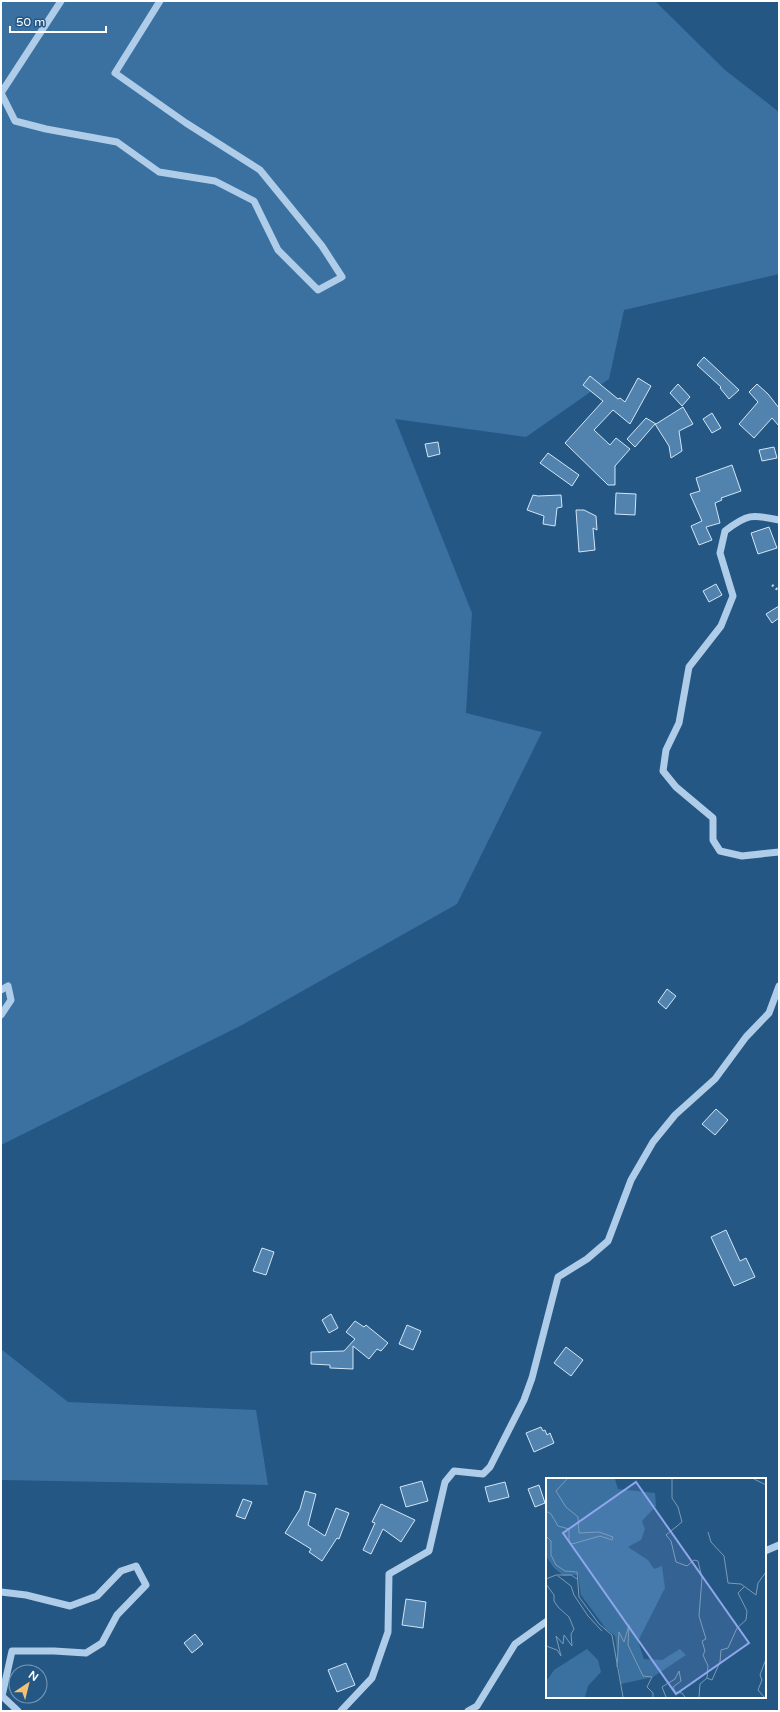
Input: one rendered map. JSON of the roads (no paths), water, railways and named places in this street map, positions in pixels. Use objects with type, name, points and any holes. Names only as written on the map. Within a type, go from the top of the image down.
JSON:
[{"type":"street","points":[[61,1],[1,93],[15,121],[46,129],[117,142],[158,172],[215,181],[254,201],[278,250],[318,290],[342,277],[322,246],[260,170],[186,123],[115,73],[160,1]]},
{"type":"street","points":[[779,520],[759,515],[741,519],[725,531],[720,553],[734,596],[721,626],[689,667],[679,723],[666,750],[663,771],[676,787],[712,818],[713,840],[720,851],[742,856],[779,852]]},
{"type":"street","points":[[1,990],[8,986],[11,1000],[1,1015]]},
{"type":"street","points":[[341,1711],[372,1678],[388,1632],[389,1574],[429,1551],[445,1482],[454,1471],[483,1474],[490,1467],[504,1440],[524,1400],[532,1378],[558,1277],[587,1259],[608,1242],[631,1180],[653,1142],[675,1115],[715,1079],[746,1037],[769,1013],[779,986]]},
{"type":"street","points":[[766,1551],[779,1545]]},
{"type":"street","points":[[1,1592],[26,1595],[70,1606],[97,1596],[121,1571],[136,1566],[146,1585],[116,1615],[102,1643],[86,1653],[12,1651],[2,1696],[18,1711]]},
{"type":"street","points":[[468,1711],[477,1706],[515,1644],[546,1622]]}]
